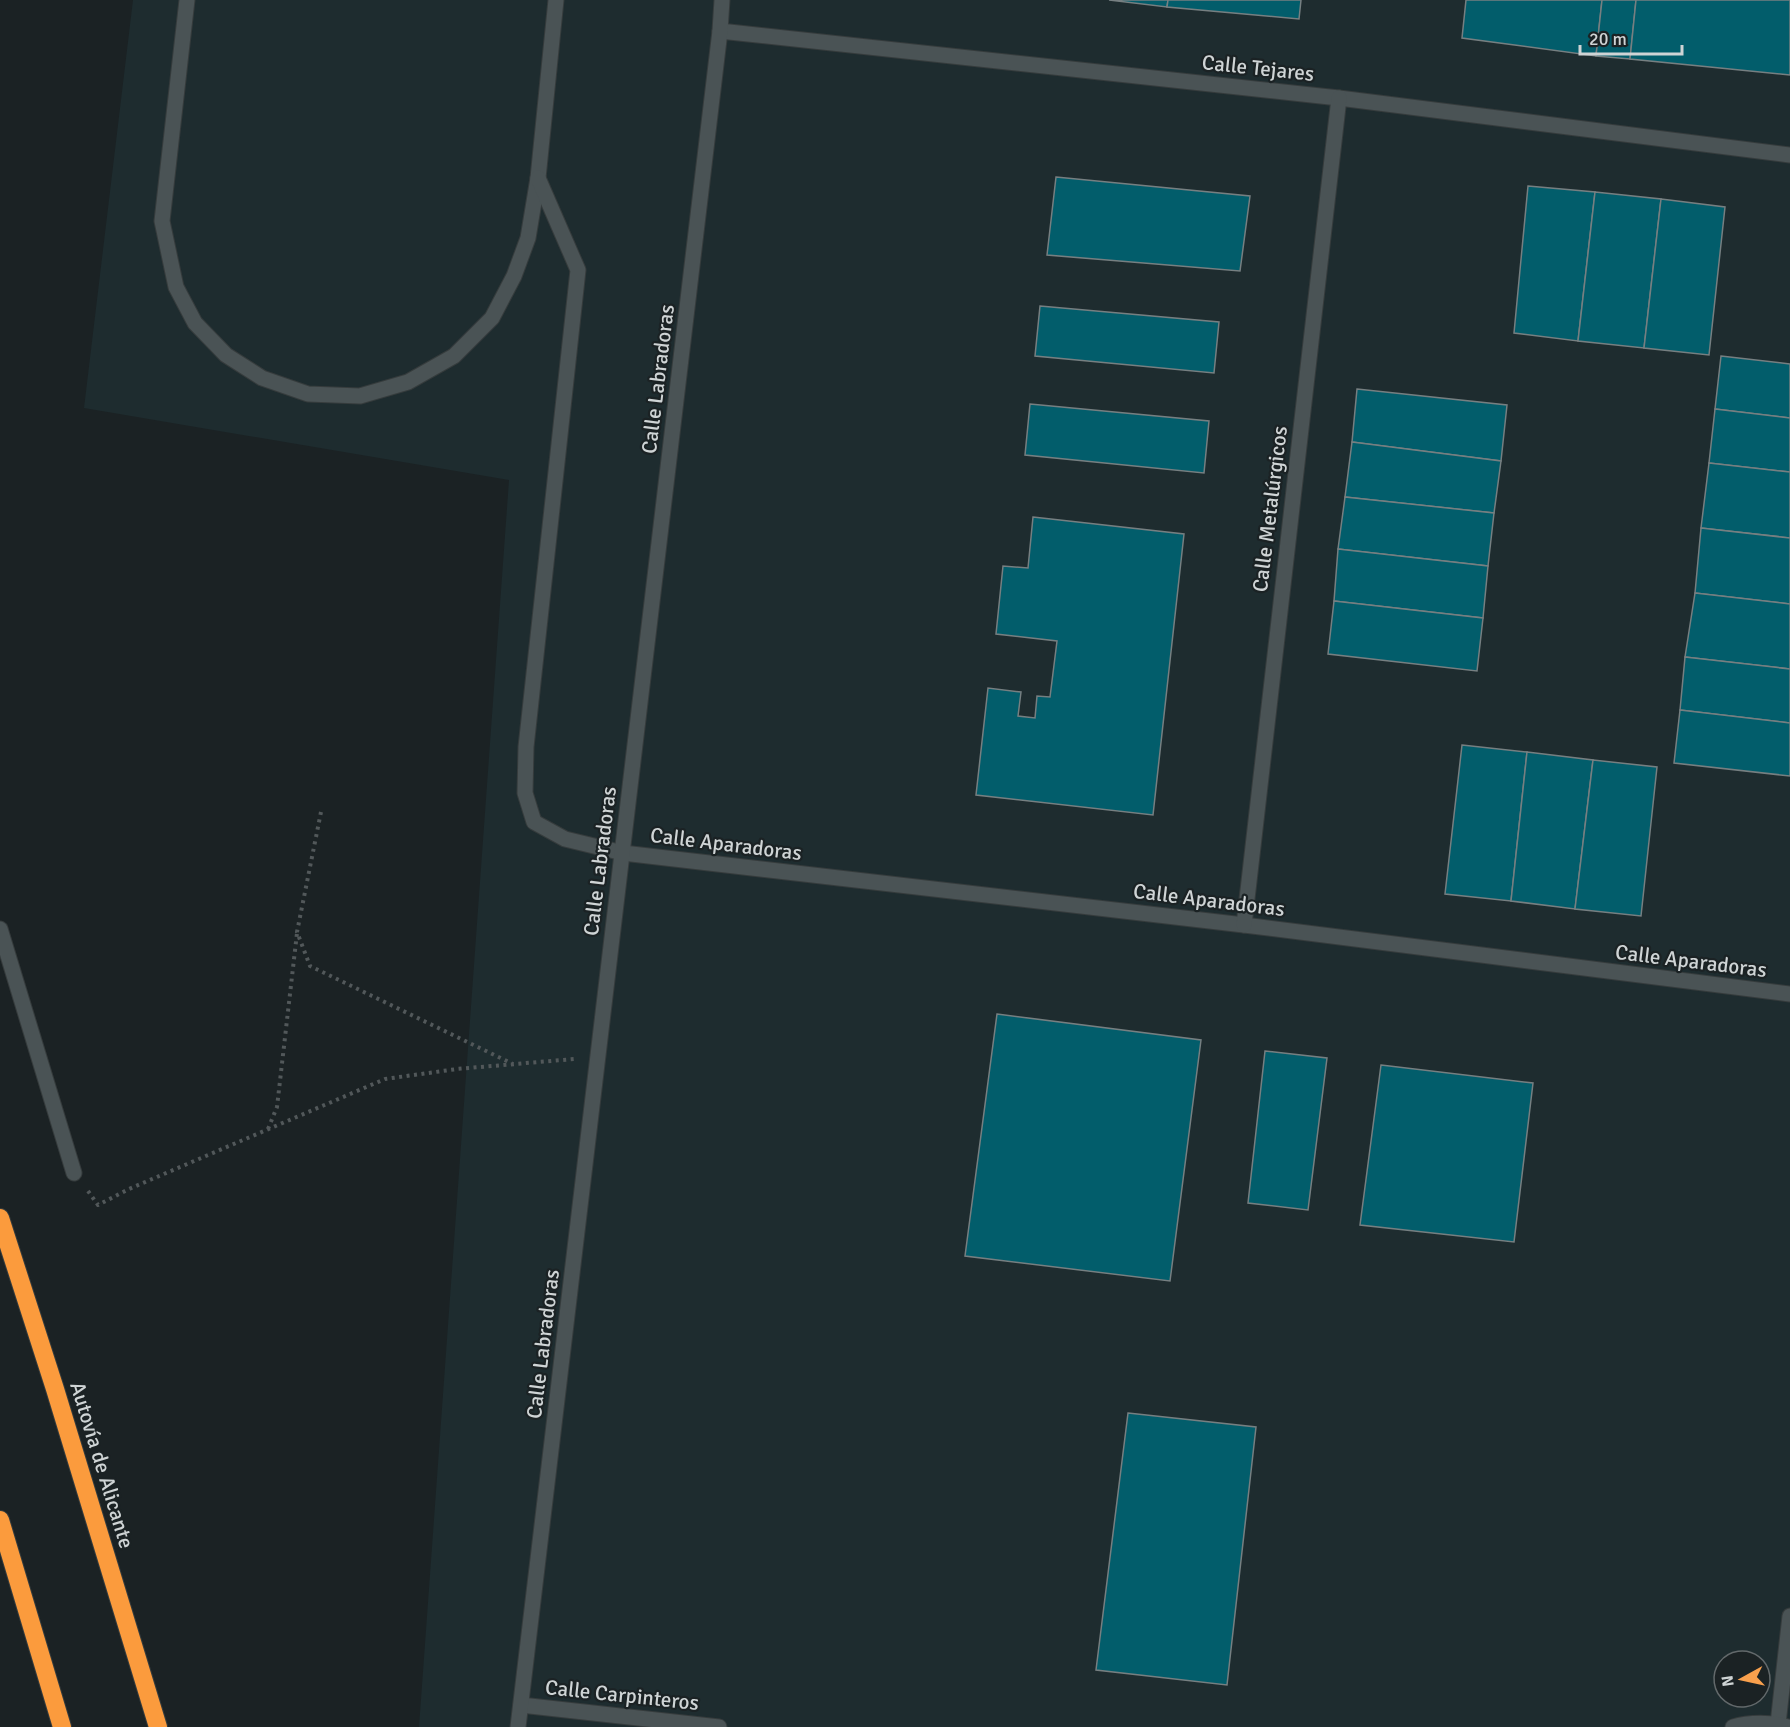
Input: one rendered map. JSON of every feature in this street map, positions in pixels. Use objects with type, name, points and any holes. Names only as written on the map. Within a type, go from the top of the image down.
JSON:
[{"type":"highway","name":"Autovía de Alicante","points":[[0,1218],[55,1389],[158,1727]]},
{"type":"highway","points":[[0,1520],[62,1727]]},
{"type":"street","points":[[187,0],[162,221],[176,287],[195,323],[226,355],[262,378],[308,394],[360,396],[408,382],[454,356],[492,318],[514,276],[528,238],[538,178],[556,0]]},
{"type":"street","name":"Calle Labradoras","points":[[518,1727],[722,0]]},
{"type":"street","name":"Calle Tejares","points":[[720,31],[1339,98],[1790,155]]},
{"type":"street","name":"Calle Metalúrgicos","points":[[1244,925],[1339,98]]},
{"type":"street","name":"Calle Aparadoras","points":[[538,178],[578,270],[526,747],[525,792],[534,822],[565,839],[622,853],[1244,925],[1790,994]]},
{"type":"street","points":[[0,929],[74,1173]]},
{"type":"street","points":[[1733,1727],[1741,1724],[1783,1725],[1790,1616]]},
{"type":"street","name":"Calle Carpinteros","points":[[521,1705],[719,1727]]},
{"type":"path","points":[[268,1129],[277,1107],[297,932],[321,812]]},
{"type":"path","points":[[297,932],[310,966],[513,1065]]},
{"type":"path","points":[[74,1173],[99,1205],[129,1189],[385,1079],[457,1069],[598,1057]]},
{"type":"shaded area","points":[[133,0],[1790,0],[1790,1727],[419,1727],[509,480],[84,408]]},
{"type":"building","points":[[1109,0],[1168,0],[1167,7]]},
{"type":"building","points":[[1168,0],[1301,0],[1299,19],[1167,7]]},
{"type":"building","points":[[1466,0],[1602,0],[1596,56],[1462,38]]},
{"type":"building","points":[[1602,0],[1636,0],[1630,59],[1596,56]]},
{"type":"building","points":[[1636,0],[1790,0],[1790,75],[1630,59]]},
{"type":"building","points":[[1056,177],[1250,196],[1240,271],[1047,255]]},
{"type":"building","points":[[1528,186],[1595,192],[1578,341],[1514,333]]},
{"type":"building","points":[[1595,192],[1661,199],[1644,348],[1578,341]]},
{"type":"building","points":[[1661,199],[1725,207],[1709,355],[1644,348]]},
{"type":"building","points":[[1040,306],[1219,322],[1214,373],[1035,356]]},
{"type":"building","points":[[1721,356],[1790,364],[1790,418],[1715,409]]},
{"type":"building","points":[[1357,389],[1507,405],[1501,461],[1352,442]]},
{"type":"building","points":[[1030,404],[1209,421],[1204,473],[1025,455]]},
{"type":"building","points":[[1715,409],[1790,418],[1790,472],[1709,463]]},
{"type":"building","points":[[1352,442],[1501,461],[1494,513],[1345,497]]},
{"type":"building","points":[[1709,463],[1790,472],[1790,538],[1701,528]]},
{"type":"building","points":[[1345,497],[1494,513],[1488,566],[1338,549]]},
{"type":"building","points":[[1033,517],[1184,534],[1153,815],[976,795],[988,688],[1021,692],[1018,716],[1035,718],[1037,696],[1050,697],[1057,641],[996,634],[1003,566],[1028,568]]},
{"type":"building","points":[[1701,528],[1790,538],[1790,604],[1695,593]]},
{"type":"building","points":[[1338,549],[1488,566],[1483,618],[1334,601]]},
{"type":"building","points":[[1695,593],[1790,604],[1790,669],[1685,657]]},
{"type":"building","points":[[1334,601],[1483,618],[1477,671],[1328,654]]},
{"type":"building","points":[[1685,657],[1790,669],[1790,723],[1680,710]]},
{"type":"building","points":[[1680,710],[1790,723],[1790,776],[1674,763]]},
{"type":"building","points":[[1462,745],[1527,752],[1511,901],[1445,894]]},
{"type":"building","points":[[1527,752],[1593,760],[1575,909],[1511,901]]},
{"type":"building","points":[[1593,760],[1657,767],[1641,916],[1575,909]]},
{"type":"building","points":[[997,1014],[1201,1040],[1170,1281],[965,1256]]},
{"type":"building","points":[[1265,1051],[1327,1058],[1308,1210],[1248,1203]]},
{"type":"building","points":[[1381,1065],[1533,1083],[1514,1242],[1360,1225]]},
{"type":"building","points":[[1128,1413],[1256,1427],[1227,1685],[1096,1670]]}]
